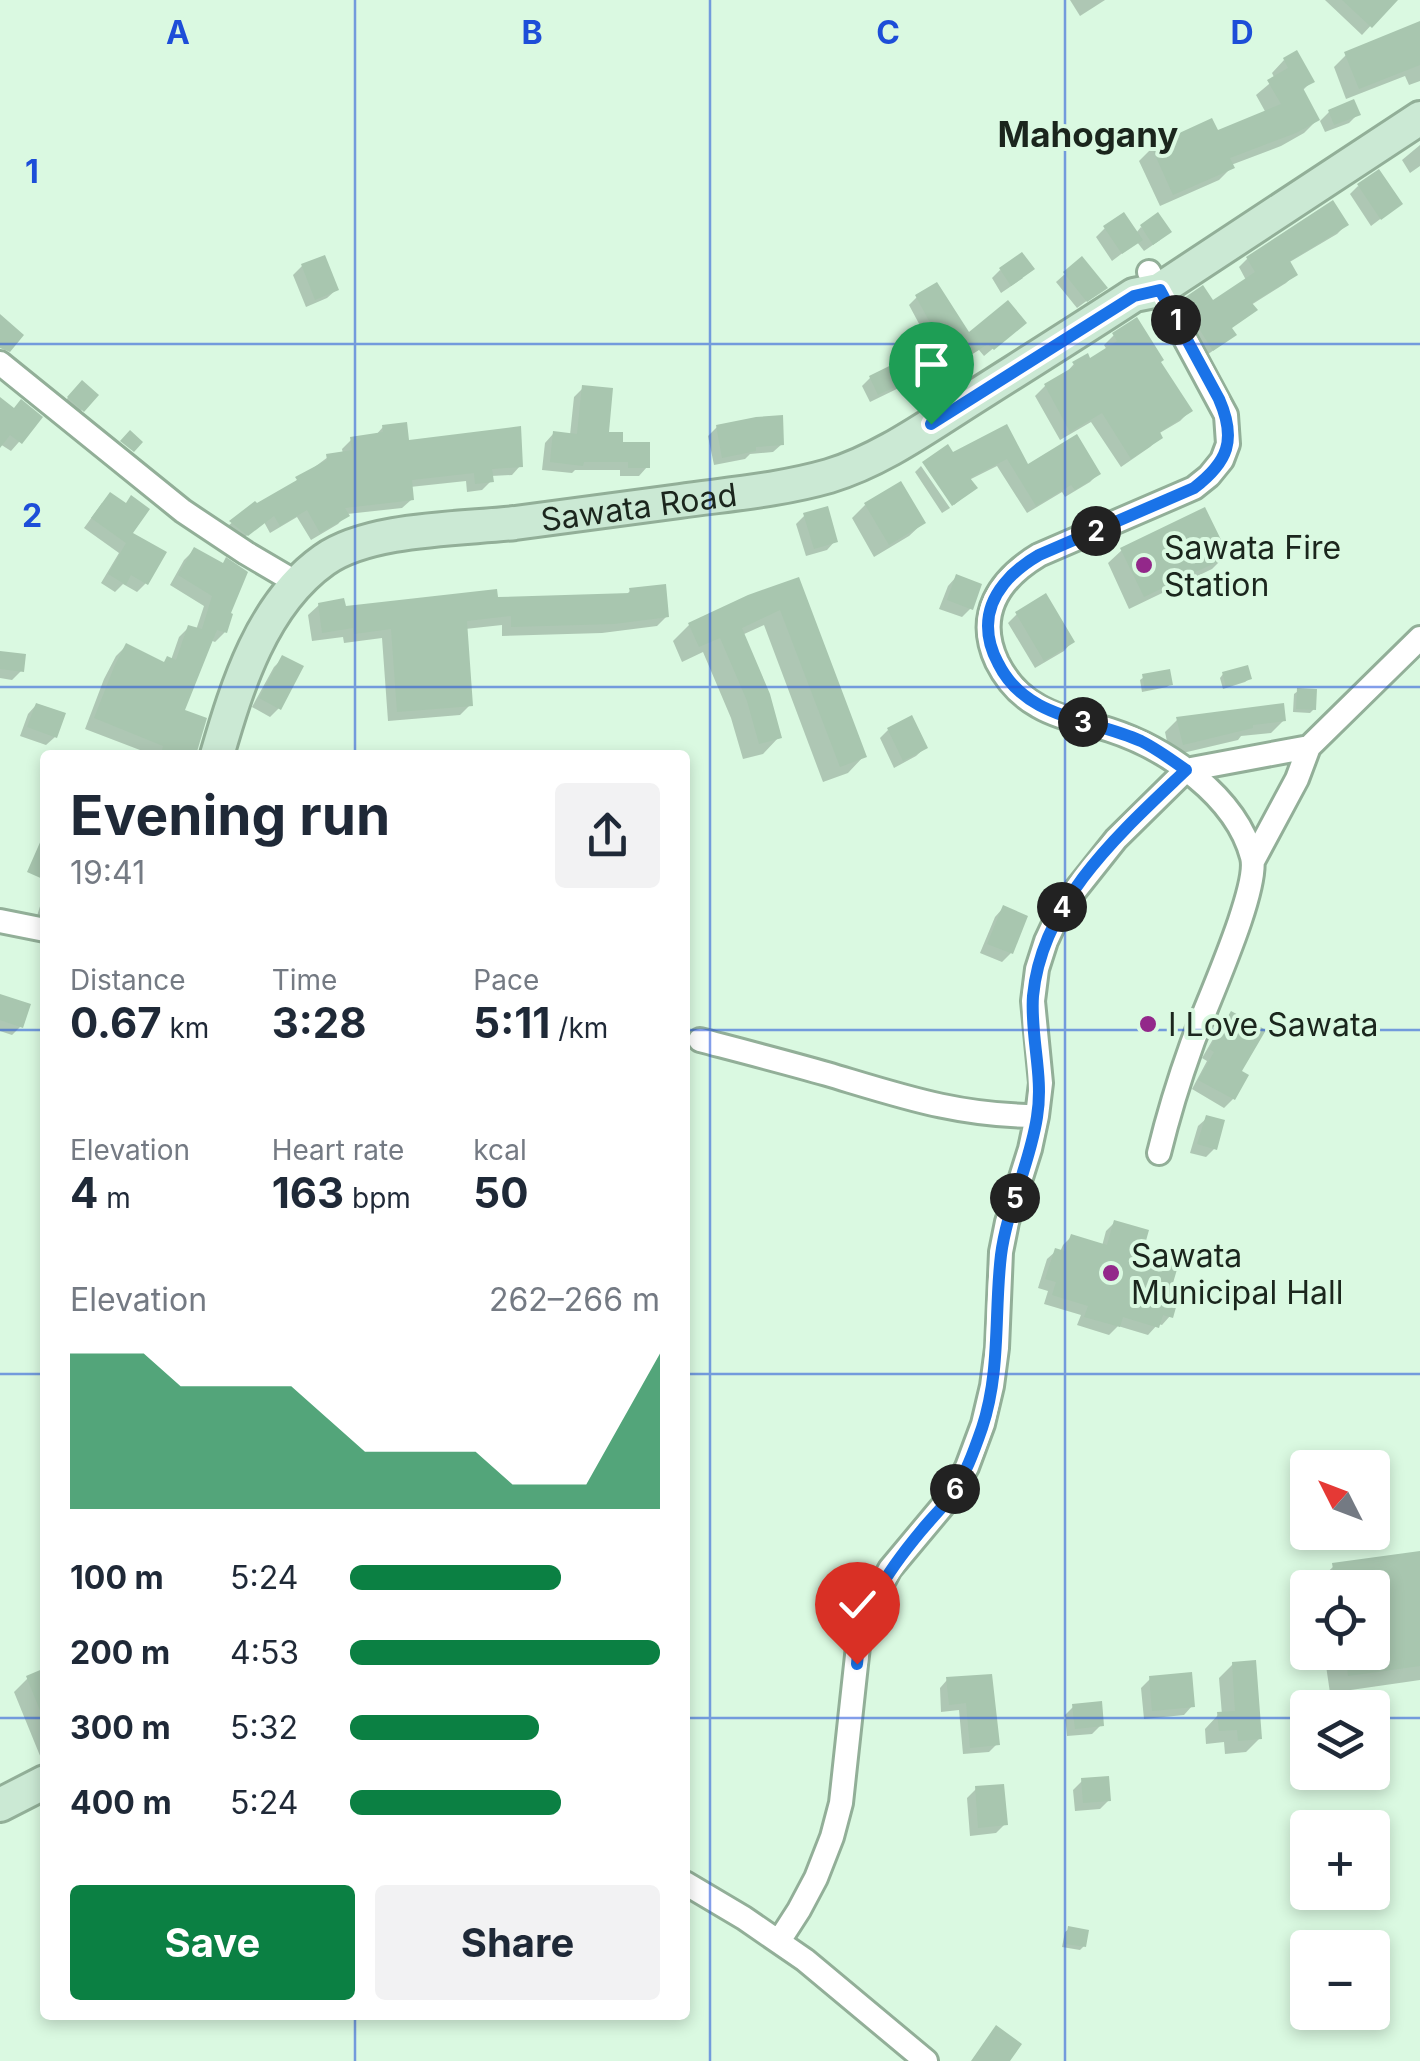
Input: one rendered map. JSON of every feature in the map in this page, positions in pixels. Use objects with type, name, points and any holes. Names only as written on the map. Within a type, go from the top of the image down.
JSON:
[{"type":"main road","name":"Sawata Road","points":[[1148,286],[1420,92]]},
{"type":"main road","name":"Sawata Road","points":[[218,750],[232,701],[273,616],[297,582],[326,558],[360,543],[400,535],[782,488],[833,474],[881,454],[931,424],[1420,118]]},
{"type":"main road","points":[[0,1805],[40,1785]]},
{"type":"street","points":[[1148,286],[1226,414],[1228,444],[1222,460],[1194,488],[1022,565],[995,598],[988,632],[1002,671],[1016,690],[1055,714],[1142,742],[1186,770],[1235,822],[1253,861]]},
{"type":"street","points":[[0,362],[183,510],[297,582]]},
{"type":"street","points":[[1159,1153],[1190,1048],[1246,901],[1253,861],[1297,779],[1309,747],[1420,638]]},
{"type":"street","points":[[779,1942],[816,1878],[832,1837],[840,1803],[859,1637],[866,1618],[890,1569],[951,1496],[983,1424],[997,1348],[1001,1252],[1038,1116],[1040,1083],[1033,1001],[1036,969],[1046,941],[1062,907],[1116,839],[1186,770],[1309,747]]},
{"type":"street","points":[[0,921],[40,929]]},
{"type":"street","points":[[700,1040],[928,1104],[972,1113],[1038,1116]]},
{"type":"street","points":[[690,1885],[836,1984],[926,2061]]},
{"type":"building","points":[[1342,0],[1398,0],[1372,28]]},
{"type":"building","points":[[1420,21],[1420,65],[1359,89],[1344,52]]},
{"type":"building","points":[[1297,50],[1315,82],[1303,88],[1320,120],[1230,158],[1235,168],[1173,195],[1151,146],[1212,118],[1218,130],[1281,104],[1267,80],[1288,68],[1283,58]]},
{"type":"building","points":[[1354,99],[1361,115],[1334,125],[1328,110]]},
{"type":"building","points":[[1379,169],[1403,204],[1381,220],[1357,184]]},
{"type":"building","points":[[1333,200],[1349,225],[1290,261],[1298,275],[1252,303],[1258,310],[1232,328],[1237,335],[1213,351],[1181,300],[1203,285],[1213,300],[1255,272],[1246,257]]},
{"type":"building","points":[[1124,212],[1143,240],[1122,254],[1103,226]]},
{"type":"building","points":[[1158,212],[1172,232],[1153,245],[1140,225]]},
{"type":"building","points":[[1022,252],[1035,269],[1011,286],[999,268]]},
{"type":"building","points":[[325,255],[339,290],[315,300],[301,264]]},
{"type":"building","points":[[1082,256],[1108,288],[1087,302],[1063,272]]},
{"type":"building","points":[[937,282],[969,332],[1008,300],[1027,323],[994,350],[988,344],[954,365],[951,360],[878,395],[869,376],[940,341],[915,295]]},
{"type":"building","points":[[0,314],[24,335],[10,352],[0,348]]},
{"type":"building","points":[[1137,317],[1193,411],[1160,432],[1163,438],[1131,459],[1102,413],[1070,432],[1044,384],[1075,366],[1072,362],[1088,353],[1090,358],[1117,341],[1112,333]]},
{"type":"building","points":[[82,380],[99,395],[84,412],[67,397]]},
{"type":"building","points":[[582,385],[613,388],[609,432],[623,432],[623,442],[650,442],[650,468],[628,468],[628,462],[584,462],[583,466],[550,462],[553,431],[577,434]]},
{"type":"building","points":[[0,397],[14,408],[21,399],[43,417],[22,444],[10,435],[0,448]]},
{"type":"building","points":[[783,415],[784,445],[756,447],[756,451],[722,458],[716,425]]},
{"type":"building","points":[[407,422],[409,440],[521,426],[523,467],[492,469],[494,482],[475,484],[474,473],[412,480],[414,500],[345,508],[350,516],[320,533],[307,510],[280,526],[274,516],[248,536],[229,521],[255,501],[327,460],[326,454],[352,450],[350,437],[383,432],[382,425]]},
{"type":"building","points":[[1007,424],[1028,464],[1077,434],[1101,474],[1075,490],[1071,485],[1036,506],[1007,459],[970,478],[978,488],[952,506],[922,462],[948,444],[953,452]]},
{"type":"building","points":[[130,430],[143,442],[134,452],[120,441]]},
{"type":"building","points":[[901,481],[926,523],[889,545],[864,503]]},
{"type":"building","points":[[110,492],[126,503],[131,495],[150,509],[133,533],[167,552],[148,585],[131,575],[126,585],[108,574],[126,543],[91,518]]},
{"type":"building","points":[[828,506],[838,542],[814,549],[803,513]]},
{"type":"building","points":[[1205,507],[1229,556],[1144,597],[1120,548]]},
{"type":"building","points":[[194,547],[223,563],[226,557],[248,572],[227,633],[217,630],[185,710],[207,718],[197,750],[162,750],[163,746],[94,718],[126,643],[164,662],[167,656],[176,660],[188,625],[202,629],[212,596],[178,575]]},
{"type":"building","points":[[956,574],[982,584],[973,610],[947,600]]},
{"type":"building","points":[[799,577],[867,757],[840,767],[780,610],[742,628],[770,694],[782,738],[759,744],[747,701],[720,638],[699,647],[688,623]]},
{"type":"building","points":[[666,584],[669,617],[614,624],[511,627],[511,616],[467,621],[473,706],[397,712],[391,629],[354,634],[353,628],[322,633],[318,603],[344,598],[346,606],[497,589],[498,597],[630,593],[629,588]]},
{"type":"building","points":[[1046,593],[1075,642],[1044,661],[1015,612]]},
{"type":"building","points":[[0,651],[26,654],[24,672],[0,669]]},
{"type":"building","points":[[282,655],[304,666],[281,710],[259,698]]},
{"type":"building","points":[[1248,665],[1252,679],[1226,687],[1222,672]]},
{"type":"building","points":[[1170,669],[1173,685],[1145,690],[1142,674]]},
{"type":"building","points":[[1297,688],[1317,689],[1316,710],[1296,709]]},
{"type":"building","points":[[36,703],[66,713],[57,738],[27,727]]},
{"type":"building","points":[[1284,703],[1286,721],[1253,725],[1183,745],[1176,717]]},
{"type":"building","points":[[912,715],[928,748],[903,761],[887,728]]},
{"type":"building","points":[[40,842],[40,878],[27,872]]},
{"type":"building","points":[[1003,905],[1028,916],[1013,954],[987,944]]},
{"type":"building","points":[[0,994],[31,1004],[23,1028],[0,1020]]},
{"type":"building","points":[[1231,1011],[1266,1030],[1242,1071],[1249,1075],[1235,1100],[1198,1080],[1214,1052],[1209,1049]]},
{"type":"building","points":[[1206,1115],[1225,1120],[1217,1150],[1197,1144]]},
{"type":"building","name":"Sawata Municipal Hall","points":[[1114,1220],[1149,1230],[1142,1255],[1178,1266],[1173,1283],[1182,1286],[1173,1318],[1163,1315],[1159,1328],[1123,1317],[1120,1327],[1084,1317],[1088,1306],[1052,1295],[1056,1282],[1045,1279],[1055,1248],[1065,1251],[1071,1234],[1107,1245]]},
{"type":"building","points":[[1420,1551],[1420,1666],[1348,1676],[1347,1670],[1390,1670],[1390,1570],[1333,1570],[1332,1563]]},
{"type":"building","points":[[1256,1660],[1262,1739],[1238,1741],[1237,1730],[1219,1731],[1217,1712],[1235,1711],[1232,1662]]},
{"type":"building","points":[[40,1670],[40,1710],[26,1676]]},
{"type":"building","points":[[1192,1672],[1195,1707],[1152,1711],[1149,1676]]},
{"type":"building","points":[[992,1674],[1000,1745],[970,1748],[966,1703],[949,1705],[946,1677]]},
{"type":"building","points":[[1102,1701],[1104,1726],[1075,1729],[1072,1704]]},
{"type":"building","points":[[1109,1776],[1111,1801],[1083,1803],[1081,1778]]},
{"type":"building","points":[[1004,1784],[1008,1825],[978,1828],[975,1786]]},
{"type":"building","points":[[1068,1926],[1089,1930],[1086,1947],[1065,1944]]},
{"type":"building","points":[[996,2025],[1022,2044],[1010,2061],[971,2061]]},
{"type":"place","name":"Sawata Fire Station","points":[[1144,565]]},
{"type":"place","name":"I Love Sawata","points":[[1148,1024]]},
{"type":"place","name":"Sawata Municipal Hall","points":[[1111,1273]]},
{"type":"district","name":"Mahogany","points":[[1088,134]]},
{"type":"route","points":[[857,1664],[859,1637],[875,1596],[890,1569],[951,1496],[983,1424],[997,1348],[1001,1252],[1038,1116],[1040,1083],[1033,1001],[1036,969],[1046,941],[1062,907],[1086,875],[1116,839],[1186,770],[1142,742],[1035,705],[1016,690],[1002,671],[988,632],[989,615],[995,598],[1022,565],[1194,488],[1222,460],[1228,444],[1226,414],[1160,290],[1134,296],[931,424]]}]
